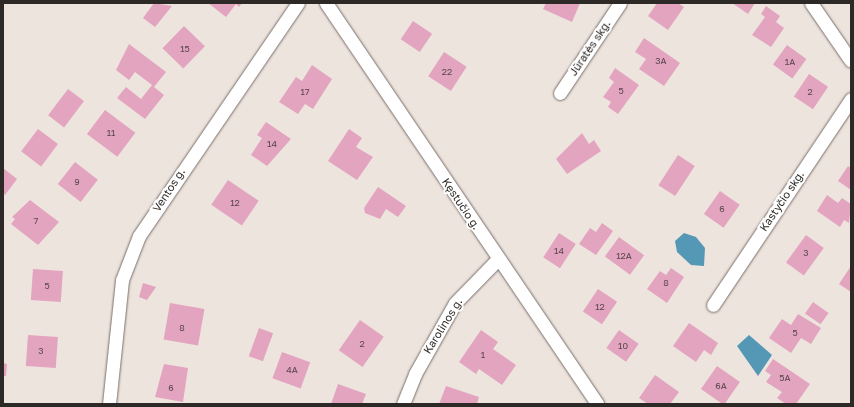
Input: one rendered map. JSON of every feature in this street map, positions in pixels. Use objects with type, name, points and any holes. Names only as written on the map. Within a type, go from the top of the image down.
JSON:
[{"type":"street","name":"Ventos g.","points":[[110,404],[122,280],[139,236],[298,3]]},
{"type":"street","name":"Kęstučio g.","points":[[326,3],[596,404]]},
{"type":"street","name":"Jūratės skg.","points":[[560,94],[620,3]]},
{"type":"street","points":[[811,3],[851,61]]},
{"type":"street","name":"Kastyčio skg.","points":[[713,305],[851,98]]},
{"type":"street","name":"Karolinos g.","points":[[403,404],[415,374],[455,303],[498,259]]},
{"type":"water","points":[[684,233],[696,237],[705,248],[704,266],[691,265],[677,252],[675,241]]},
{"type":"water","points":[[749,335],[772,355],[758,376],[737,346]]},
{"type":"building","points":[[154,3],[172,6],[155,27],[143,18]]},
{"type":"building","points":[[208,3],[242,3],[239,7],[236,4],[226,17]]},
{"type":"building","points":[[546,3],[580,3],[572,22],[543,9]]},
{"type":"building","points":[[657,3],[678,3],[684,7],[668,30],[648,16]]},
{"type":"building","points":[[732,3],[755,3],[748,14]]},
{"type":"building","points":[[766,6],[780,16],[776,22],[784,28],[771,47],[752,35],[765,17],[761,14]]},
{"type":"building","points":[[413,21],[432,34],[420,52],[401,39]]},
{"type":"building","points":[[184,26],[205,46],[183,68],[162,48]]},
{"type":"building","points":[[644,38],[680,63],[664,86],[639,69],[646,59],[635,52]]},
{"type":"building","points":[[129,44],[166,72],[154,87],[164,95],[145,119],[117,98],[126,87],[141,99],[152,85],[135,72],[129,80],[116,70]]},
{"type":"building","points":[[787,45],[806,59],[792,79],[773,64]]},
{"type":"building","points":[[444,52],[467,67],[451,91],[428,76]]},
{"type":"building","points":[[312,65],[332,79],[313,109],[305,104],[298,114],[279,102],[296,77],[302,81]]},
{"type":"building","points":[[615,68],[639,85],[618,114],[608,107],[611,102],[603,97],[614,82],[609,78]]},
{"type":"building","points":[[809,74],[828,87],[813,109],[794,96]]},
{"type":"building","points":[[68,89],[84,101],[64,127],[48,115]]},
{"type":"building","points":[[105,110],[135,133],[117,157],[87,134]]},
{"type":"building","points":[[266,122],[291,139],[267,166],[251,155],[262,138],[257,135]]},
{"type":"building","points":[[38,129],[58,144],[41,166],[21,151]]},
{"type":"building","points":[[349,129],[362,138],[356,147],[373,157],[357,180],[328,161]]},
{"type":"building","points":[[582,133],[589,144],[594,140],[601,151],[567,174],[556,159]]},
{"type":"building","points":[[678,155],[695,166],[675,196],[658,185]]},
{"type":"building","points":[[75,162],[98,180],[81,202],[58,184]]},
{"type":"building","points":[[848,166],[851,168],[851,190],[838,181]]},
{"type":"building","points":[[3,168],[17,179],[5,195],[3,193]]},
{"type":"building","points":[[228,180],[259,201],[242,226],[211,205]]},
{"type":"building","points":[[378,187],[406,206],[398,217],[386,209],[380,219],[365,213],[364,208]]},
{"type":"building","points":[[720,191],[740,205],[724,228],[704,214]]},
{"type":"building","points":[[827,195],[838,203],[842,198],[851,204],[849,223],[844,220],[840,227],[817,211]]},
{"type":"building","points":[[30,200],[59,222],[38,245],[11,224],[15,219],[12,217]]},
{"type":"building","points":[[602,223],[613,231],[596,255],[579,244],[590,228],[596,232]]},
{"type":"building","points":[[559,233],[576,244],[560,268],[543,257]]},
{"type":"building","points":[[806,235],[824,248],[804,275],[786,263]]},
{"type":"building","points":[[619,237],[644,255],[630,275],[605,256]]},
{"type":"building","points":[[851,266],[851,292],[839,284]]},
{"type":"building","points":[[671,268],[684,277],[667,303],[647,289],[660,271],[666,275]]},
{"type":"building","points":[[33,269],[63,271],[61,302],[31,300]]},
{"type":"building","points":[[143,283],[156,287],[147,300],[139,297]]},
{"type":"building","points":[[598,289],[617,302],[602,324],[583,311]]},
{"type":"building","points":[[813,302],[829,313],[821,324],[805,313]]},
{"type":"building","points":[[170,303],[204,309],[198,346],[164,339]]},
{"type":"building","points":[[798,314],[821,328],[811,344],[801,338],[791,353],[769,338],[782,319],[791,325]]},
{"type":"building","points":[[360,320],[384,337],[363,367],[339,350]]},
{"type":"building","points":[[689,323],[718,343],[711,355],[704,350],[696,362],[673,346]]},
{"type":"building","points":[[259,328],[273,333],[263,361],[249,356]]},
{"type":"building","points":[[481,330],[498,342],[493,349],[516,365],[502,385],[479,369],[476,374],[459,362]]},
{"type":"building","points":[[619,330],[639,344],[626,362],[606,348]]},
{"type":"building","points":[[28,335],[58,337],[56,368],[26,366]]},
{"type":"building","points":[[282,352],[310,362],[301,389],[272,378]]},
{"type":"building","points":[[773,359],[810,384],[796,404],[786,404],[777,398],[782,392],[766,382],[771,375],[765,371]]},
{"type":"building","points":[[3,363],[7,364],[6,376],[3,376]]},
{"type":"building","points":[[164,364],[188,368],[183,402],[155,397]]},
{"type":"building","points":[[717,366],[740,382],[725,404],[701,389]]},
{"type":"building","points":[[655,375],[679,392],[670,404],[648,404],[639,398]]},
{"type":"building","points":[[338,384],[366,394],[362,404],[331,404]]},
{"type":"building","points":[[446,386],[479,397],[477,404],[439,404]]}]
